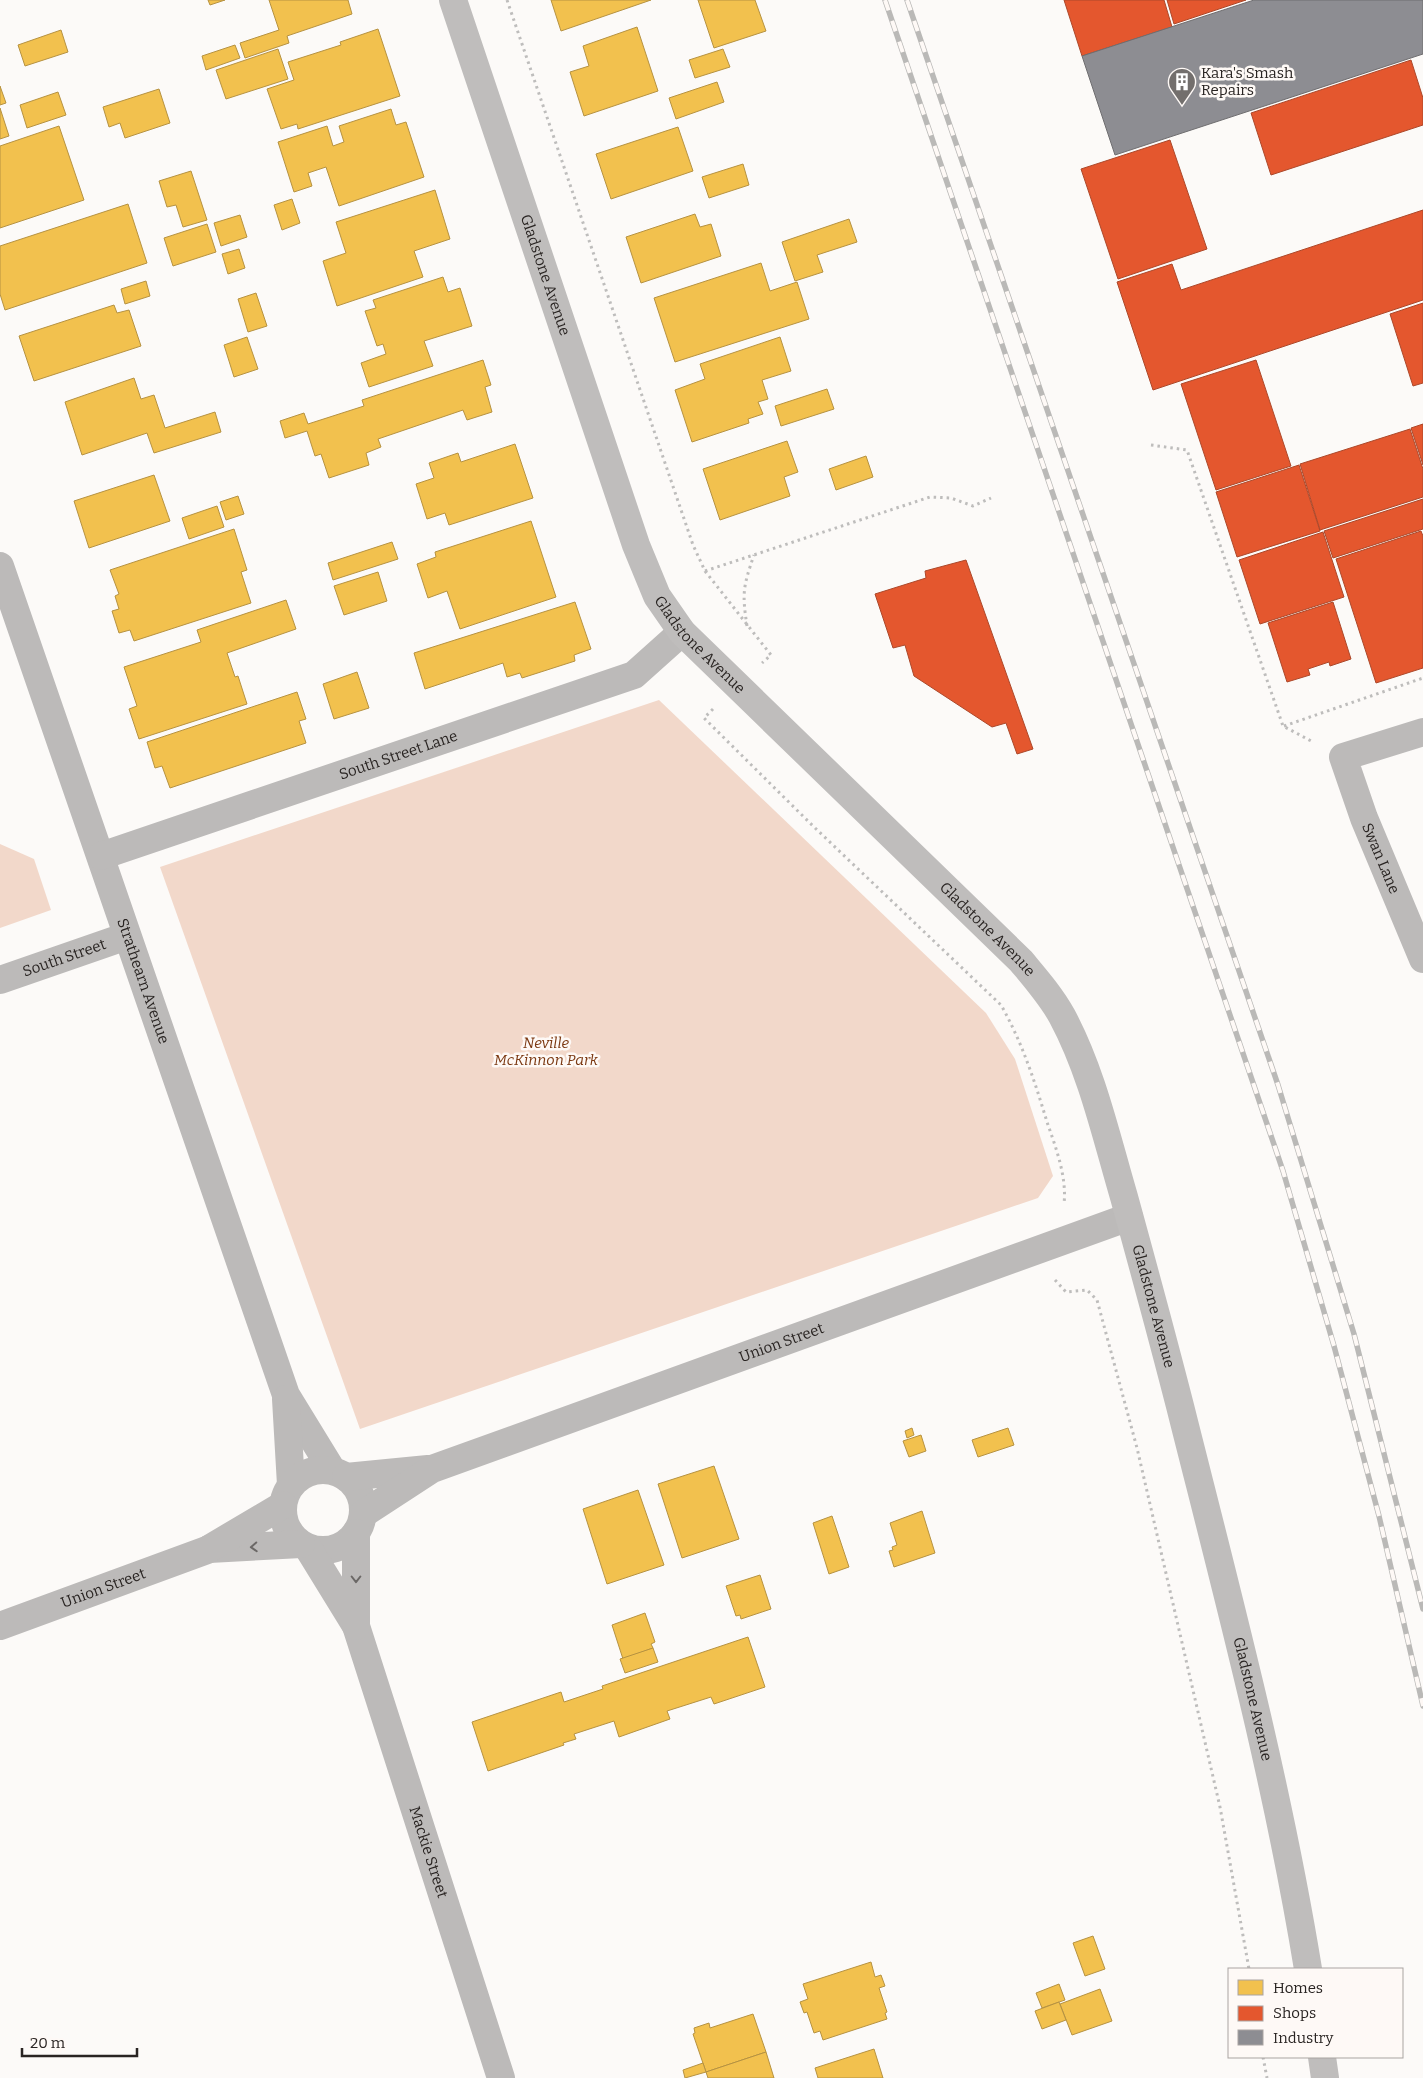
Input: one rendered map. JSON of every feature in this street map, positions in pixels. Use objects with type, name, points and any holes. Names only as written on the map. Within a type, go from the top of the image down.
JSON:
[{"type":"main road","name":"Gladstone Avenue","points":[[453,0],[636,545],[657,596],[682,632],[998,938],[1043,987],[1062,1015],[1082,1060],[1105,1132],[1159,1325],[1249,1678],[1284,1837],[1308,1968]]},
{"type":"main road","points":[[1322,2058],[1325,2078]]},
{"type":"street","name":"Strathearn Avenue","points":[[0,566],[102,856],[127,936],[286,1395],[339,1474]]},
{"type":"street","name":"South Street Lane","points":[[102,856],[634,675],[682,632]]},
{"type":"street","points":[[1343,757],[1423,732]]},
{"type":"street","name":"Swan Lane","points":[[1343,757],[1364,818],[1423,959]]},
{"type":"street","name":"South Street","points":[[0,980],[127,936]]},
{"type":"street","name":"Union Street","points":[[339,1474],[432,1469],[1129,1217]]},
{"type":"street","name":"Strathearn Avenue","points":[[286,1395],[287,1495]]},
{"type":"street","name":"Union Street","points":[[360,1523],[432,1469]]},
{"type":"street","points":[[324,1470],[339,1474],[352,1482],[360,1495],[356,1626],[305,1546],[290,1533],[284,1522],[287,1495],[299,1478],[308,1472],[324,1470]]},
{"type":"street","name":"Union Street","points":[[0,1626],[207,1550],[287,1495]]},
{"type":"street","points":[[305,1546],[316,1550],[332,1550],[350,1541],[360,1523]]},
{"type":"street","name":"Union Street","points":[[207,1550],[305,1546]]},
{"type":"street","name":"Mackie Street","points":[[356,1626],[501,2078]]},
{"type":"path","points":[[507,0],[692,545],[705,572],[771,655],[760,666]]},
{"type":"path","points":[[1151,444],[1187,450],[1283,726],[1343,757]]},
{"type":"path","points":[[705,572],[930,496],[951,498],[973,506],[991,498]]},
{"type":"path","points":[[747,627],[743,600],[744,584],[754,555]]},
{"type":"path","points":[[1283,726],[1423,678]]},
{"type":"path","points":[[704,718],[1000,1006],[1011,1022],[1030,1067],[1059,1160],[1065,1198]]},
{"type":"path","points":[[1054,1282],[1066,1292],[1087,1290],[1097,1300],[1137,1448],[1218,1797],[1249,1968]]},
{"type":"path","points":[[1263,2058],[1266,2078]]},
{"type":"green space","name":"Neville McKinnon Park","points":[[659,700],[986,1013],[1015,1059],[1053,1176],[1038,1198],[360,1429],[160,867]]},
{"type":"green space","points":[[0,844],[34,859],[51,910],[0,928]]},
{"type":"building: Homes","points":[[208,0],[225,0],[210,5]]},
{"type":"building: Homes","points":[[269,0],[348,0],[352,14],[287,36],[289,43],[245,58],[240,43],[279,30]]},
{"type":"building: Homes","points":[[551,0],[651,0],[561,31]]},
{"type":"building: Homes","points":[[698,0],[755,0],[766,31],[714,48]]},
{"type":"building: Homes","points":[[637,27],[658,91],[584,116],[570,72],[589,66],[583,46]]},
{"type":"building: Homes","points":[[378,29],[400,96],[298,129],[297,124],[281,129],[267,89],[294,80],[288,62],[341,45],[340,42]]},
{"type":"building: Homes","points":[[61,30],[68,52],[25,66],[18,45]]},
{"type":"building: Homes","points":[[235,45],[240,58],[206,70],[202,56]]},
{"type":"building: Homes","points":[[278,49],[288,79],[226,99],[216,70]]},
{"type":"building: Homes","points":[[723,49],[730,67],[695,78],[689,60]]},
{"type":"building: Homes","points":[[717,82],[724,102],[676,119],[669,98]]},
{"type":"building: Homes","points":[[0,86],[6,103],[0,105]]},
{"type":"building: Homes","points":[[159,89],[170,123],[125,138],[120,123],[109,127],[103,107]]},
{"type":"building: Homes","points":[[58,92],[66,115],[27,128],[20,105]]},
{"type":"building: Homes","points":[[0,108],[9,136],[0,139]]},
{"type":"building: Homes","points":[[391,109],[396,125],[406,122],[424,177],[339,206],[326,167],[308,173],[312,186],[294,192],[278,142],[327,126],[333,146],[344,142],[339,126]]},
{"type":"building: Homes","points":[[59,126],[84,200],[0,228],[0,146]]},
{"type":"building: Homes","points":[[678,127],[693,171],[611,199],[596,154]]},
{"type":"building: Homes","points":[[743,164],[749,185],[709,198],[702,177]]},
{"type":"building: Homes","points":[[191,171],[207,220],[183,227],[176,205],[167,207],[159,181]]},
{"type":"building: Homes","points":[[435,190],[450,239],[414,251],[423,277],[337,306],[323,261],[346,253],[336,222]]},
{"type":"building: Homes","points":[[292,199],[300,223],[282,230],[274,205]]},
{"type":"building: Homes","points":[[128,204],[147,263],[5,310],[0,294],[0,246]]},
{"type":"building: Homes","points":[[695,214],[700,227],[711,224],[721,256],[641,283],[626,237]]},
{"type":"building: Homes","points":[[240,215],[247,237],[221,246],[214,223]]},
{"type":"building: Homes","points":[[849,219],[857,242],[817,255],[823,272],[795,281],[782,242]]},
{"type":"building: Homes","points":[[207,224],[216,252],[173,266],[164,238]]},
{"type":"building: Homes","points":[[239,249],[245,268],[228,274],[222,254]]},
{"type":"building: Homes","points":[[761,263],[770,291],[797,282],[809,319],[675,362],[654,298]]},
{"type":"building: Homes","points":[[443,277],[448,292],[460,288],[472,326],[424,341],[433,366],[369,387],[361,363],[386,354],[383,344],[377,346],[365,311],[376,308],[373,300]]},
{"type":"building: Homes","points":[[146,281],[150,296],[125,304],[121,289]]},
{"type":"building: Homes","points":[[256,293],[267,326],[248,332],[238,299]]},
{"type":"building: Homes","points":[[114,305],[117,313],[129,310],[141,346],[34,381],[19,336]]},
{"type":"building: Homes","points":[[247,337],[258,369],[234,377],[224,345]]},
{"type":"building: Homes","points":[[780,337],[791,371],[762,380],[768,399],[758,402],[763,414],[748,419],[749,423],[692,442],[675,390],[705,379],[700,364]]},
{"type":"building: Homes","points":[[483,360],[491,385],[485,387],[492,412],[467,420],[463,410],[378,439],[381,447],[366,453],[369,465],[329,478],[321,454],[315,456],[307,431],[285,438],[280,421],[304,413],[308,424],[364,406],[362,400]]},
{"type":"building: Homes","points":[[134,378],[141,399],[154,395],[165,428],[215,412],[221,432],[154,453],[147,433],[82,455],[65,402]]},
{"type":"building: Homes","points":[[827,389],[834,409],[781,426],[775,406]]},
{"type":"building: Homes","points":[[787,441],[798,472],[784,477],[790,496],[720,520],[703,469]]},
{"type":"building: Homes","points":[[515,444],[533,498],[449,525],[445,513],[427,519],[416,484],[434,478],[429,463],[458,453],[461,462]]},
{"type":"building: Homes","points":[[866,456],[873,477],[836,490],[829,469]]},
{"type":"building: Homes","points":[[154,475],[170,521],[89,548],[74,501]]},
{"type":"building: Homes","points":[[238,496],[244,514],[226,520],[220,502]]},
{"type":"building: Homes","points":[[217,506],[224,527],[189,539],[182,518]]},
{"type":"building: Homes","points":[[531,521],[556,597],[460,629],[447,591],[428,598],[417,564],[436,557],[435,552]]},
{"type":"building: Homes","points":[[234,529],[247,570],[241,572],[251,603],[134,641],[130,630],[119,633],[112,611],[119,609],[115,596],[119,594],[110,570]]},
{"type":"building: Homes","points":[[392,542],[398,559],[333,580],[328,563]]},
{"type":"building: Homes","points":[[378,572],[387,601],[344,615],[334,586]]},
{"type":"building: Homes","points":[[286,600],[296,629],[227,653],[235,677],[238,676],[247,704],[139,739],[129,709],[137,706],[124,667],[201,642],[197,630]]},
{"type":"building: Homes","points":[[575,602],[591,649],[574,655],[575,661],[522,678],[520,673],[507,677],[503,663],[425,689],[414,653]]},
{"type":"building: Homes","points":[[357,672],[369,708],[334,719],[323,684]]},
{"type":"building: Homes","points":[[297,692],[306,719],[299,721],[306,743],[170,788],[162,766],[155,768],[147,742]]},
{"type":"building: Homes","points":[[912,1428],[914,1435],[907,1438],[905,1431]]},
{"type":"building: Homes","points":[[1008,1428],[1014,1445],[978,1457],[972,1440]]},
{"type":"building: Homes","points":[[921,1435],[926,1451],[909,1457],[903,1441]]},
{"type":"building: Homes","points":[[714,1466],[739,1539],[682,1558],[658,1484]]},
{"type":"building: Homes","points":[[638,1490],[664,1565],[607,1584],[583,1509]]},
{"type":"building: Homes","points":[[922,1511],[935,1553],[894,1567],[889,1551],[893,1550],[892,1547],[897,1545],[890,1523]]},
{"type":"building: Homes","points":[[832,1516],[849,1567],[829,1574],[813,1523]]},
{"type":"building: Homes","points":[[760,1575],[771,1609],[741,1619],[740,1615],[736,1616],[726,1586]]},
{"type":"building: Homes","points":[[645,1613],[655,1642],[651,1644],[653,1648],[623,1659],[612,1625]]},
{"type":"building: Homes","points":[[748,1637],[765,1687],[714,1704],[711,1697],[667,1711],[670,1719],[619,1737],[614,1721],[574,1734],[576,1739],[563,1743],[564,1745],[488,1771],[472,1722],[561,1692],[564,1702],[603,1689],[602,1686]]},
{"type":"building: Homes","points":[[653,1648],[658,1662],[625,1673],[620,1659]]},
{"type":"building: Homes","points":[[1093,1936],[1105,1969],[1085,1976],[1073,1943]]},
{"type":"building: Homes","points":[[871,1962],[875,1977],[881,1975],[885,1986],[879,1988],[887,2012],[885,2013],[887,2019],[823,2040],[820,2031],[814,2033],[807,2012],[804,2013],[800,2002],[808,1999],[803,1984]]},
{"type":"building: Homes","points":[[1059,1984],[1065,2000],[1042,2008],[1036,1993]]},
{"type":"building: Homes","points":[[1100,1989],[1112,2021],[1072,2035],[1060,2004]]},
{"type":"building: Homes","points":[[1059,2002],[1066,2020],[1042,2029],[1035,2011]]},
{"type":"building: Homes","points":[[753,2014],[766,2052],[706,2072],[693,2034],[695,2033],[694,2028],[709,2023],[710,2028]]},
{"type":"building: Homes","points":[[874,2049],[883,2078],[818,2078],[815,2068]]},
{"type":"building: Homes","points":[[766,2052],[774,2078],[708,2078],[706,2072]]},
{"type":"building: Homes","points":[[703,2063],[706,2072],[685,2078],[683,2070]]},
{"type":"building: Shops","points":[[1064,0],[1164,0],[1172,27],[1082,56]]},
{"type":"building: Shops","points":[[1167,0],[1246,0],[1174,24]]},
{"type":"building: Shops","points":[[1411,60],[1423,98],[1423,125],[1271,175],[1251,113]]},
{"type":"building: Shops","points":[[1170,140],[1207,249],[1118,279],[1081,169]]},
{"type":"building: Shops","points":[[1423,210],[1423,300],[1153,390],[1117,282],[1172,264],[1181,290]]},
{"type":"building: Shops","points":[[1423,303],[1423,383],[1413,386],[1390,314]]},
{"type":"building: Shops","points":[[1256,360],[1291,466],[1216,490],[1181,384]]},
{"type":"building: Shops","points":[[1423,424],[1423,465],[1411,428]]},
{"type":"building: Shops","points":[[1410,429],[1423,469],[1423,497],[1320,530],[1300,464]]},
{"type":"building: Shops","points":[[1299,465],[1320,531],[1237,557],[1216,492]]},
{"type":"building: Shops","points":[[1423,499],[1423,529],[1333,558],[1324,531]]},
{"type":"building: Shops","points":[[1421,531],[1423,536],[1423,668],[1376,683],[1336,559]]},
{"type":"building: Shops","points":[[1323,532],[1344,597],[1260,624],[1239,560]]},
{"type":"building: Shops","points":[[966,560],[1033,749],[1017,754],[1006,723],[992,727],[914,676],[905,645],[893,648],[875,594],[926,578],[925,571]]},
{"type":"building: Shops","points":[[1333,602],[1351,659],[1330,666],[1329,662],[1308,669],[1310,675],[1287,682],[1268,623]]},
{"type":"building: Industry","name":"Kara's Smash Repairs","points":[[1254,0],[1423,0],[1423,54],[1115,155],[1082,56]]},
{"type":"railway","points":[[885,0],[1283,1171],[1334,1346],[1379,1516],[1423,1706]]},
{"type":"railway","points":[[907,0],[1278,1085],[1354,1334],[1423,1609]]},
{"type":"place","name":"Kara's Smash Repairs","points":[[1182,106]]}]
